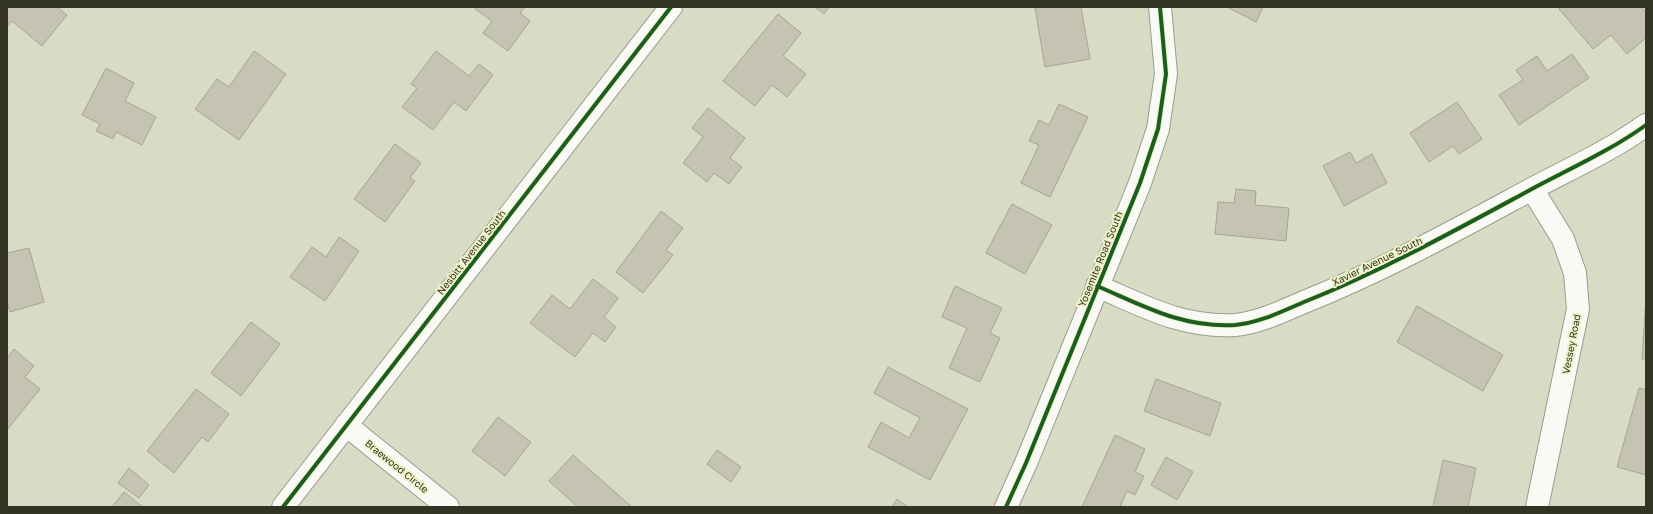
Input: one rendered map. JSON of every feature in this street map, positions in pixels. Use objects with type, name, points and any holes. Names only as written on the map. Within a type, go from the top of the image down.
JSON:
[{"type":"street","name":"Nesbitt Avenue South","points":[[283,507],[671,7]]},
{"type":"street","name":"Yosemite Road South","points":[[1006,507],[1029,456],[1140,182],[1158,130],[1166,74],[1160,7]]},
{"type":"street","name":"Xavier Avenue South","points":[[1097,286],[1167,316],[1201,325],[1237,325],[1270,316],[1329,292],[1431,244],[1614,146],[1646,125]]},
{"type":"street","name":"Vessey Road","points":[[1532,189],[1563,239],[1575,273],[1578,309],[1537,507]]},
{"type":"street","name":"Braewood Circle","points":[[346,425],[448,507]]},
{"type":"building","points":[[7,7],[57,7],[67,15],[42,46],[12,21],[7,27]]},
{"type":"building","points":[[477,7],[525,7],[520,13],[530,21],[508,51],[483,33],[492,21],[475,9]]},
{"type":"building","points":[[815,7],[829,7],[824,14]]},
{"type":"building","points":[[1035,7],[1081,7],[1090,59],[1045,67]]},
{"type":"building","points":[[1227,7],[1263,7],[1256,22]]},
{"type":"building","points":[[1561,7],[1641,7],[1646,13],[1646,38],[1627,54],[1611,35],[1593,49],[1559,9]]},
{"type":"building","points":[[778,14],[801,33],[783,56],[806,74],[787,97],[772,85],[755,106],[723,81]]},
{"type":"building","points":[[254,51],[286,74],[239,140],[195,109],[217,79],[229,87]]},
{"type":"building","points":[[436,51],[469,76],[479,64],[493,75],[466,111],[454,102],[433,130],[402,107],[417,88],[411,84]]},
{"type":"building","points":[[1572,54],[1589,78],[1519,125],[1499,95],[1523,80],[1516,70],[1537,56],[1547,71]]},
{"type":"building","points":[[106,68],[134,83],[125,101],[156,117],[142,145],[116,132],[113,139],[96,131],[100,124],[82,115]]},
{"type":"building","points":[[1457,102],[1482,139],[1459,154],[1453,146],[1429,162],[1410,133]]},
{"type":"building","points":[[1059,104],[1088,117],[1050,197],[1021,183],[1039,145],[1029,141],[1039,120],[1049,125]]},
{"type":"building","points":[[708,108],[745,138],[730,158],[742,167],[729,184],[714,173],[707,182],[683,163],[703,137],[692,128]]},
{"type":"building","points":[[395,144],[421,163],[410,178],[415,181],[385,222],[354,199]]},
{"type":"building","points":[[1350,152],[1356,163],[1372,154],[1387,183],[1344,206],[1323,166]]},
{"type":"building","points":[[1236,189],[1256,191],[1255,205],[1289,208],[1286,241],[1215,234],[1218,202],[1234,203]]},
{"type":"building","points":[[1012,204],[1052,225],[1025,274],[986,253]]},
{"type":"building","points":[[661,211],[683,228],[666,250],[673,255],[643,293],[616,272]]},
{"type":"building","points":[[339,237],[359,251],[325,301],[290,277],[312,247],[326,257]]},
{"type":"building","points":[[29,248],[44,302],[10,312],[7,302],[7,253]]},
{"type":"building","points":[[593,279],[618,298],[604,317],[616,327],[605,342],[593,333],[575,357],[530,323],[552,295],[570,309]]},
{"type":"building","points":[[955,286],[1002,308],[990,333],[1000,338],[980,382],[949,368],[967,328],[942,317]]},
{"type":"building","points":[[1646,297],[1646,359],[1642,359]]},
{"type":"building","points":[[1417,306],[1503,355],[1483,391],[1397,342]]},
{"type":"building","points":[[251,322],[280,344],[241,396],[211,373]]},
{"type":"building","points":[[14,349],[34,366],[25,377],[40,389],[7,430],[7,358]]},
{"type":"building","points":[[888,367],[968,409],[930,480],[868,447],[881,422],[909,438],[920,418],[874,393]]},
{"type":"building","points":[[1156,379],[1221,403],[1210,436],[1144,411]]},
{"type":"building","points":[[1639,388],[1646,390],[1646,475],[1617,467]]},
{"type":"building","points":[[196,389],[229,414],[208,442],[202,437],[174,473],[147,451]]},
{"type":"building","points":[[498,417],[531,442],[505,476],[472,451]]},
{"type":"building","points":[[1115,435],[1145,449],[1135,472],[1144,476],[1135,495],[1127,491],[1120,507],[1082,507]]},
{"type":"building","points":[[717,450],[741,467],[731,482],[707,464]]},
{"type":"building","points":[[573,455],[632,507],[578,507],[549,481]]},
{"type":"building","points":[[1166,457],[1193,472],[1177,500],[1151,485]]},
{"type":"building","points":[[1443,460],[1476,468],[1468,507],[1433,507]]},
{"type":"building","points":[[129,468],[149,485],[139,498],[118,483]]},
{"type":"building","points":[[124,492],[143,507],[112,507]]},
{"type":"building","points":[[897,499],[908,507],[892,507]]},
{"type":"cycle path","points":[[283,507],[671,7]]},
{"type":"cycle path","points":[[1006,507],[1026,463],[1140,183],[1158,129],[1166,74],[1160,7]]},
{"type":"cycle path","points":[[1097,286],[1147,308],[1180,319],[1216,325],[1235,325],[1253,322],[1279,313],[1333,290],[1418,249],[1604,151],[1646,125]]}]
